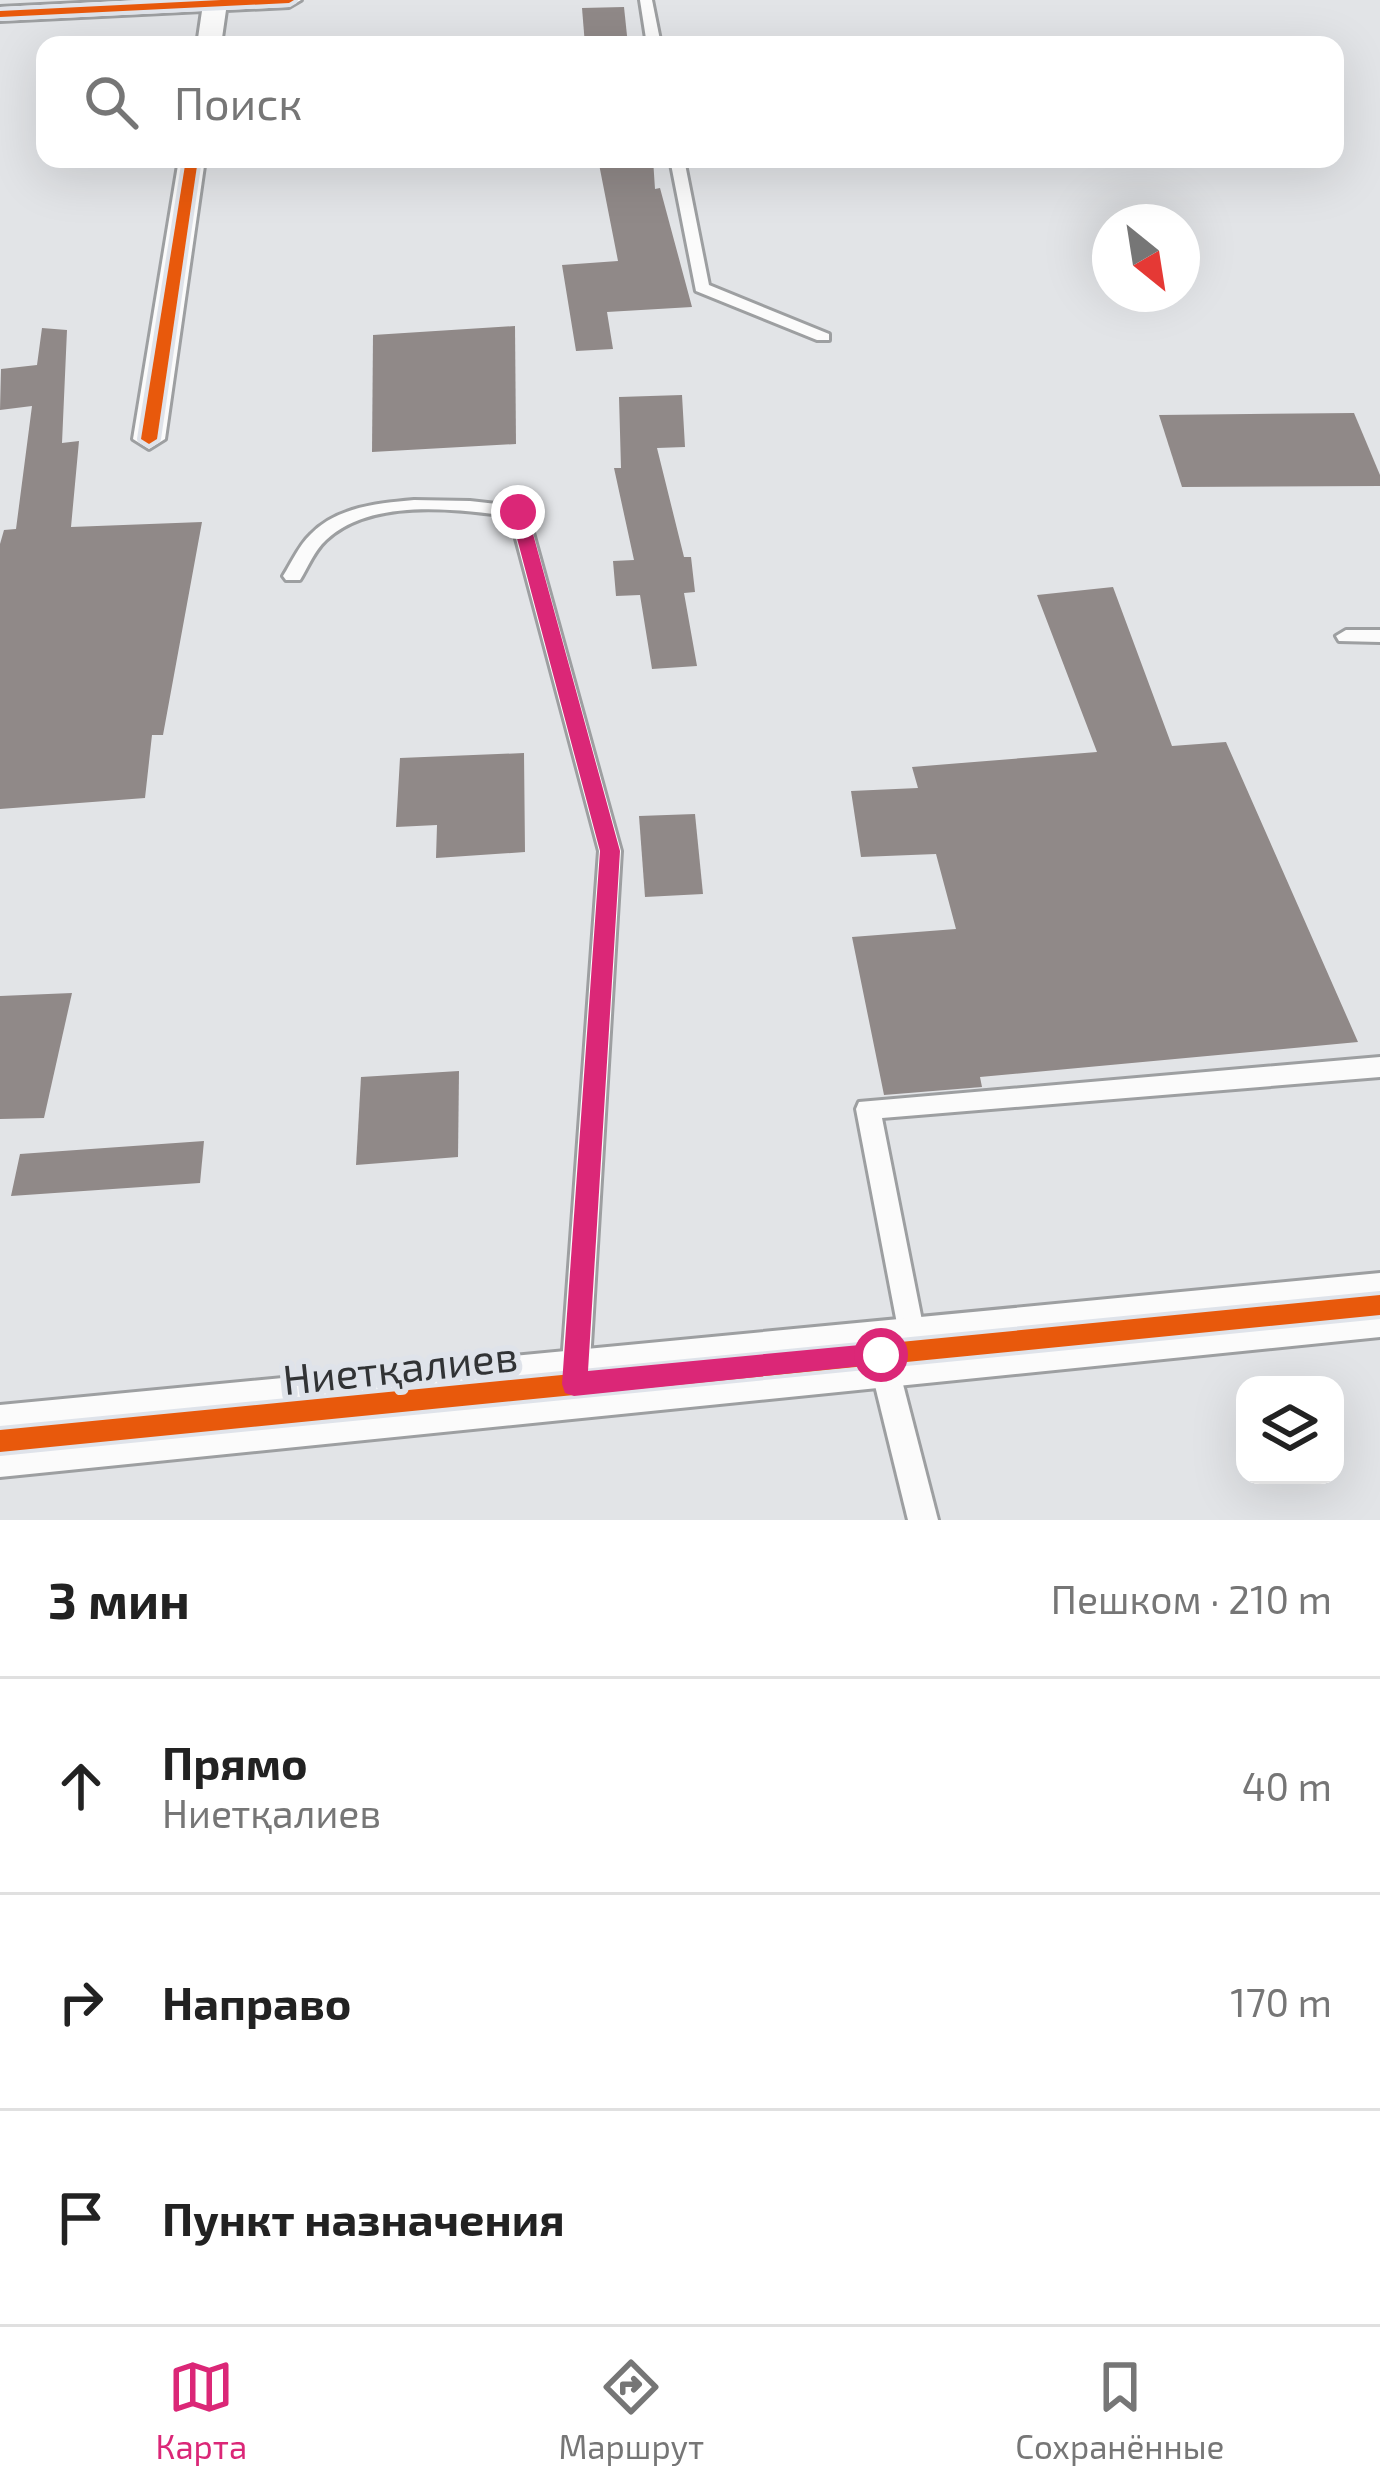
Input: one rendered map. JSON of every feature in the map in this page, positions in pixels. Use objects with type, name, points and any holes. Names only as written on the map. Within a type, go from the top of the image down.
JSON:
[{"type":"street","points":[[0,14],[289,0]]},
{"type":"street","points":[[210,36],[215,4]]},
{"type":"street","points":[[149,440],[191,168]]},
{"type":"street","name":"Ниетқалиев","points":[[0,1441],[1380,1305]]},
{"type":"lane","points":[[646,0],[652,36]]},
{"type":"lane","points":[[679,168],[702,288],[823,337]]},
{"type":"lane","points":[[293,576],[320,535],[366,513],[453,503],[518,512],[610,851],[574,1384]]},
{"type":"lane","points":[[1346,636],[1380,636]]},
{"type":"lane","points":[[923,1520],[897,1353],[868,1109],[1380,1067]]},
{"type":"building","points":[[624,7],[627,36],[584,36],[582,8]]},
{"type":"building","points":[[600,168],[654,168],[655,189],[660,188],[692,307],[607,312],[613,349],[576,351],[562,265],[618,261]]},
{"type":"building","points":[[515,326],[516,444],[372,452],[373,335]]},
{"type":"building","points":[[42,328],[67,330],[62,443],[79,441],[71,527],[202,522],[163,735],[152,735],[145,798],[0,809],[0,544],[4,530],[16,529],[32,406],[0,410],[1,369],[37,365]]},
{"type":"building","points":[[682,395],[685,447],[657,448],[684,557],[691,557],[695,592],[684,593],[697,666],[652,669],[640,595],[616,596],[613,561],[634,560],[614,468],[621,468],[619,397]]},
{"type":"building","points":[[1354,413],[1380,475],[1380,486],[1182,487],[1159,415]]},
{"type":"building","points":[[1113,587],[1172,746],[1226,742],[1358,1042],[980,1077],[982,1087],[884,1095],[852,937],[956,929],[936,854],[861,857],[851,791],[918,788],[912,767],[1097,752],[1037,595]]},
{"type":"building","points":[[524,753],[525,852],[436,858],[437,825],[396,827],[400,758]]},
{"type":"building","points":[[695,814],[703,894],[645,897],[639,816]]},
{"type":"building","points":[[72,993],[44,1118],[0,1119],[0,996]]},
{"type":"building","points":[[459,1071],[458,1157],[356,1165],[361,1077]]},
{"type":"building","points":[[204,1141],[200,1183],[11,1196],[20,1154]]},
{"type":"cycle path","points":[[0,14],[289,0]]},
{"type":"cycle path","points":[[149,439],[191,168]]},
{"type":"cycle path","points":[[0,1441],[1380,1305]]},
{"type":"route","points":[[518,512],[610,851],[574,1384],[881,1355]]}]
